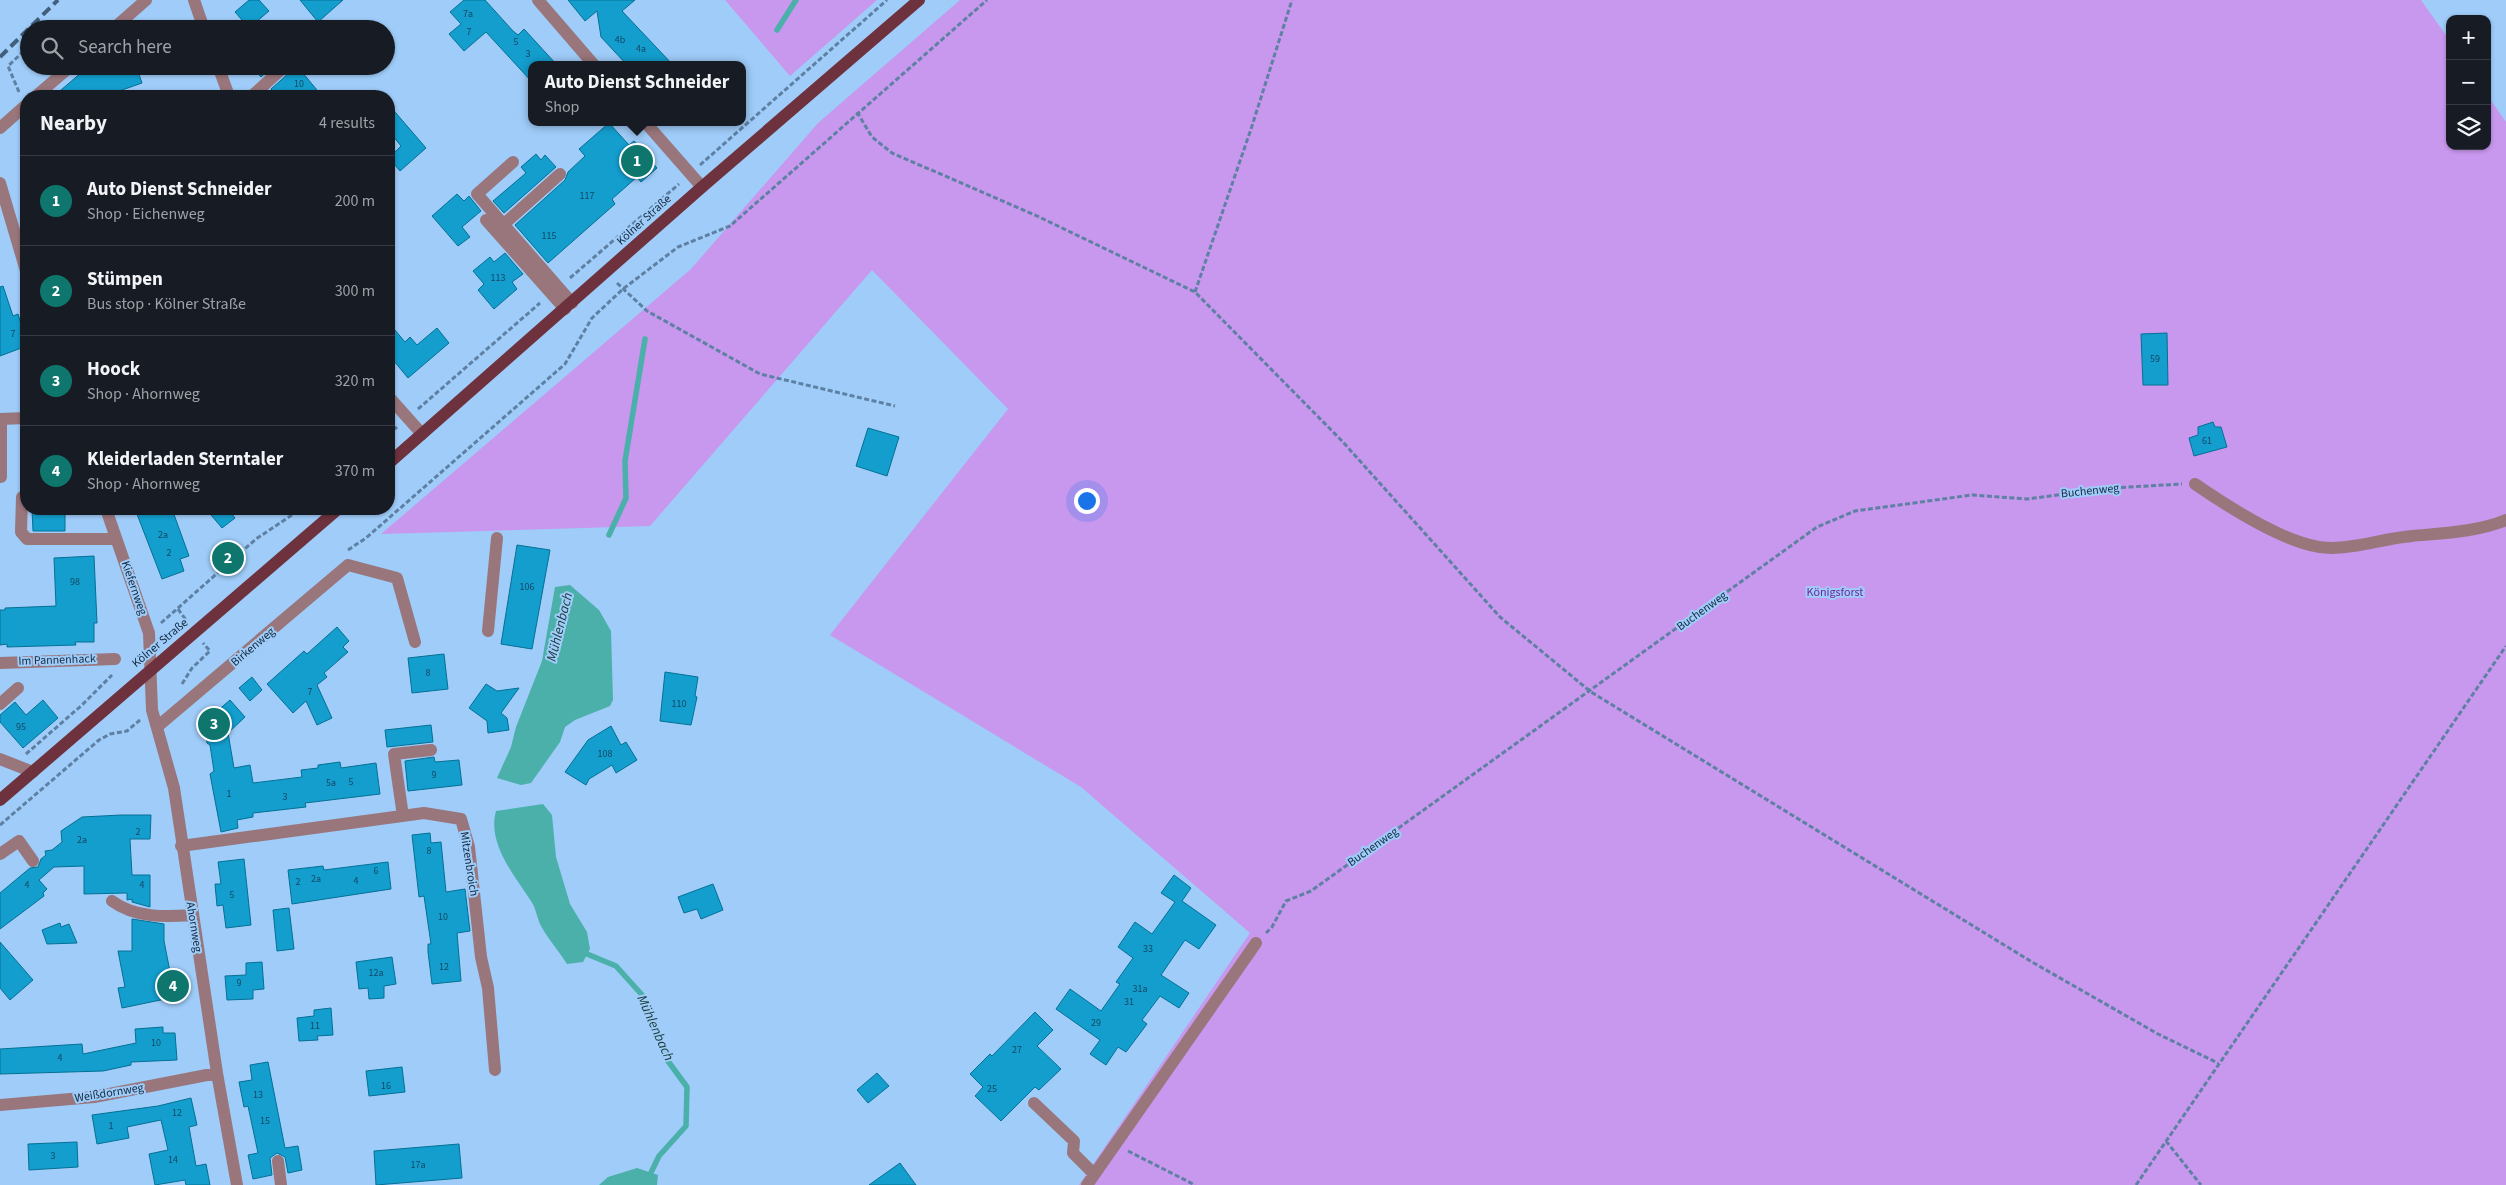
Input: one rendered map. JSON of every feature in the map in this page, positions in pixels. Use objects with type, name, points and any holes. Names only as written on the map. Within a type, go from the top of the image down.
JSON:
[{"type":"main road","name":"Kölner Straße","points":[[395,458],[702,187],[918,0]]},
{"type":"main road","name":"Kölner Straße","points":[[0,800],[331,515]]},
{"type":"street","points":[[123,20],[146,0]]},
{"type":"street","points":[[194,0],[201,20]]},
{"type":"street","points":[[538,0],[591,61]]},
{"type":"street","points":[[43,90],[60,75]]},
{"type":"street","points":[[221,75],[227,90]]},
{"type":"street","points":[[259,90],[275,75]]},
{"type":"street","points":[[0,128],[20,111]]},
{"type":"street","points":[[648,126],[702,187]]},
{"type":"street","points":[[513,162],[477,194],[568,306]]},
{"type":"street","points":[[503,225],[560,174]]},
{"type":"street","points":[[0,183],[20,251]]},
{"type":"street","points":[[486,220],[555,291]]},
{"type":"street","points":[[395,404],[422,434]]},
{"type":"street","points":[[1,476],[0,419],[20,418]]},
{"type":"street","points":[[2195,484],[2271,529],[2308,545],[2332,548],[2397,537],[2464,530],[2506,520]]},
{"type":"street","points":[[21,515],[21,532],[27,539],[116,539]]},
{"type":"street","name":"Kiefernweg","points":[[108,515],[149,634],[150,669]]},
{"type":"street","points":[[488,631],[497,538]]},
{"type":"street","points":[[347,561],[397,578],[415,642]]},
{"type":"street","name":"Birkenweg","points":[[157,727],[347,561]]},
{"type":"street","name":"Im Pannenhack","points":[[0,663],[115,659]]},
{"type":"street","name":"Ahornweg","points":[[150,669],[152,710],[174,788],[217,1073],[237,1185]]},
{"type":"street","points":[[0,704],[18,688]]},
{"type":"street","points":[[403,816],[394,754],[431,750]]},
{"type":"street","points":[[0,759],[33,772]]},
{"type":"street","name":"Mitzenbroich","points":[[182,846],[424,813],[461,819],[468,847],[481,957],[488,988],[494,1070]]},
{"type":"street","points":[[0,854],[19,841],[33,861]]},
{"type":"street","points":[[112,901],[122,909],[159,917],[192,915]]},
{"type":"street","points":[[1034,1104],[1074,1141],[1074,1153],[1090,1180],[1256,944]]},
{"type":"street","name":"Weißdornweg","points":[[0,1104],[94,1097],[217,1073]]},
{"type":"street","points":[[278,1161],[281,1185]]},
{"type":"path","points":[[746,125],[887,0]]},
{"type":"path","points":[[395,513],[565,364],[592,318],[623,289],[678,247],[730,226],[857,112],[987,0]]},
{"type":"path","points":[[1195,292],[1251,129],[1292,0]]},
{"type":"path","points":[[20,54],[8,66],[20,93]]},
{"type":"path","points":[[857,112],[872,137],[892,154],[1036,214],[1195,292],[1342,441],[1500,617],[1591,692],[2032,962],[2158,1034],[2218,1062]]},
{"type":"path","points":[[395,429],[744,126]]},
{"type":"path","points":[[607,272],[647,311],[760,374],[895,406]]},
{"type":"path","name":"Buchenweg","points":[[1256,944],[1272,927],[1286,901],[1311,891],[1591,692],[1817,527],[1855,511],[1972,495],[2027,499],[2112,488],[2195,484]]},
{"type":"path","points":[[347,561],[349,548],[366,538],[392,515]]},
{"type":"path","points":[[2136,1185],[2218,1062],[2342,887],[2506,646]]},
{"type":"path","points":[[0,825],[99,740],[110,734],[127,731],[152,710]]},
{"type":"path","points":[[2166,1141],[2201,1185]]},
{"type":"path","points":[[1114,1144],[1196,1185]]},
{"type":"green space","points":[[725,0],[877,0],[790,76]]},
{"type":"green space","name":"Königsforst","points":[[960,0],[2421,0],[2446,35],[2446,150],[2491,150],[2491,101],[2506,122],[2506,1185],[1079,1185],[1250,933],[1081,787],[830,635],[1008,409],[872,270],[650,526],[381,534],[691,269],[818,123]]},
{"type":"water","points":[[570,585],[599,610],[611,631],[613,700],[610,706],[575,720],[565,727],[560,742],[531,783],[521,785],[497,778],[511,747],[516,727],[542,661],[555,587]]},
{"type":"water","points":[[543,804],[552,815],[556,857],[570,904],[587,932],[590,949],[583,962],[567,964],[547,936],[533,904],[510,870],[495,835],[496,811]]},
{"type":"water","points":[[637,1168],[658,1175],[657,1185],[599,1185],[608,1177]]},
{"type":"building","points":[[249,0],[259,0],[269,11],[258,20],[242,20],[235,12]]},
{"type":"building","points":[[300,0],[343,0],[320,20],[316,20]]},
{"type":"building","points":[[464,0],[485,0],[513,31],[518,35],[524,29],[553,61],[528,61],[528,78],[486,32],[464,51],[449,34],[461,24],[450,12]]},
{"type":"building","points":[[568,0],[635,0],[622,11],[669,61],[623,61],[601,37],[597,11],[585,21]]},
{"type":"building","points":[[78,75],[139,75],[142,83],[122,90],[61,90]]},
{"type":"building","points":[[287,75],[304,75],[317,90],[272,90]]},
{"type":"building","points":[[395,112],[426,148],[400,171],[395,165],[395,152],[401,146],[395,138]]},
{"type":"building","points":[[606,126],[612,126],[629,145],[634,141],[657,168],[641,182],[637,177],[612,199],[615,204],[548,263],[515,225],[565,180],[568,172],[585,156],[579,149]]},
{"type":"building","points":[[536,154],[541,160],[545,155],[556,167],[504,213],[493,201],[526,173],[521,167]]},
{"type":"building","points":[[457,194],[464,201],[469,196],[481,211],[462,227],[470,237],[458,246],[432,216]]},
{"type":"building","points":[[505,253],[523,274],[512,282],[517,289],[494,309],[478,290],[484,284],[473,271],[490,257],[494,262]]},
{"type":"building","points":[[3,286],[13,316],[18,314],[20,320],[20,348],[0,356],[0,287]]},
{"type":"building","points":[[437,328],[449,343],[408,378],[395,362],[395,330],[405,342],[410,337],[417,345]]},
{"type":"building","points":[[2167,333],[2168,385],[2143,385],[2141,334]]},
{"type":"building","points":[[2213,422],[2215,427],[2221,427],[2227,447],[2194,456],[2189,438],[2198,435],[2198,427]]},
{"type":"building","points":[[868,428],[899,437],[887,476],[856,466]]},
{"type":"building","points":[[32,515],[65,515],[65,531],[33,531]]},
{"type":"building","points":[[137,515],[174,515],[189,556],[180,559],[184,571],[162,579]]},
{"type":"building","points":[[211,515],[233,515],[235,518],[222,528]]},
{"type":"building","points":[[517,545],[550,550],[532,649],[501,644]]},
{"type":"building","points":[[94,556],[97,623],[94,623],[94,642],[75,642],[76,645],[7,647],[7,644],[0,645],[0,610],[5,610],[5,608],[56,606],[54,558]]},
{"type":"building","points":[[337,627],[349,641],[343,647],[348,652],[324,673],[327,677],[317,685],[332,718],[317,725],[306,701],[293,713],[267,684],[304,651],[307,654]]},
{"type":"building","points":[[444,654],[448,689],[412,693],[408,658]]},
{"type":"building","points":[[665,672],[698,677],[695,696],[697,697],[691,725],[660,721]]},
{"type":"building","points":[[252,677],[262,690],[250,701],[239,688]]},
{"type":"building","points":[[486,684],[497,691],[519,688],[501,713],[507,718],[509,730],[488,733],[487,721],[469,708]]},
{"type":"building","points":[[43,700],[58,718],[23,748],[0,722],[0,715],[15,702],[26,715]]},
{"type":"building","points":[[230,700],[245,717],[228,733],[234,768],[250,765],[253,783],[302,777],[301,770],[318,768],[318,765],[340,762],[341,768],[376,763],[380,794],[305,803],[306,807],[253,813],[253,817],[237,820],[238,828],[221,832],[210,774],[214,771],[210,745],[207,743],[206,732],[201,725]]},
{"type":"building","points":[[431,725],[433,742],[387,747],[385,730]]},
{"type":"building","points":[[611,726],[621,745],[626,742],[637,760],[616,773],[612,765],[589,779],[586,785],[565,772],[588,740]]},
{"type":"building","points":[[434,757],[435,762],[459,760],[462,785],[408,791],[405,761]]},
{"type":"building","points":[[151,815],[150,839],[130,839],[132,875],[150,875],[150,907],[132,902],[132,899],[127,900],[127,893],[84,894],[84,866],[54,867],[39,880],[47,889],[43,893],[44,896],[0,929],[0,893],[30,868],[38,867],[41,859],[46,855],[45,851],[52,850],[62,842],[61,831],[82,817]]},
{"type":"building","points":[[430,833],[431,843],[441,842],[446,892],[465,889],[470,931],[457,933],[461,981],[432,984],[428,952],[428,944],[431,944],[424,896],[419,897],[412,835]]},
{"type":"building","points":[[244,859],[251,925],[226,928],[223,905],[217,906],[215,884],[221,884],[218,862]]},
{"type":"building","points":[[388,862],[391,889],[292,904],[288,870],[323,866],[324,870]]},
{"type":"building","points":[[1174,875],[1191,888],[1182,901],[1216,925],[1199,949],[1185,940],[1161,975],[1189,993],[1179,1008],[1160,996],[1142,1020],[1147,1024],[1126,1052],[1118,1047],[1106,1065],[1090,1054],[1100,1040],[1056,1009],[1070,989],[1101,1011],[1120,984],[1116,982],[1133,958],[1118,947],[1135,922],[1152,934],[1175,902],[1161,893]]},
{"type":"building","points":[[713,884],[723,910],[701,919],[697,909],[684,913],[678,897]]},
{"type":"building","points":[[289,908],[294,949],[277,951],[273,910]]},
{"type":"building","points":[[132,919],[164,924],[164,941],[175,997],[122,1008],[118,988],[125,987],[118,951],[132,951]]},
{"type":"building","points":[[60,923],[61,927],[69,924],[77,943],[47,944],[42,930]]},
{"type":"building","points":[[0,942],[33,980],[10,1000],[0,988]]},
{"type":"building","points":[[392,957],[396,984],[384,986],[384,998],[369,999],[368,988],[359,989],[356,962]]},
{"type":"building","points":[[262,962],[264,989],[253,990],[253,999],[227,1000],[225,976],[246,975],[246,963]]},
{"type":"building","points":[[331,1008],[333,1035],[317,1036],[318,1040],[299,1041],[297,1018],[314,1016],[314,1010]]},
{"type":"building","points":[[1035,1012],[1053,1030],[1037,1046],[1061,1069],[1039,1090],[1035,1087],[1001,1121],[975,1096],[983,1087],[970,1074],[990,1054],[992,1056]]},
{"type":"building","points":[[163,1027],[163,1033],[175,1033],[177,1060],[131,1062],[131,1065],[103,1071],[0,1074],[0,1049],[82,1044],[83,1054],[136,1043],[135,1029]]},
{"type":"building","points":[[268,1062],[285,1148],[298,1146],[302,1170],[288,1173],[285,1157],[277,1153],[270,1158],[272,1175],[253,1179],[248,1155],[258,1153],[248,1106],[244,1107],[239,1082],[252,1080],[250,1065]]},
{"type":"building","points":[[402,1067],[405,1092],[369,1096],[366,1071]]},
{"type":"building","points":[[877,1073],[889,1086],[868,1103],[857,1090]]},
{"type":"building","points":[[191,1098],[197,1125],[189,1127],[196,1166],[206,1164],[210,1185],[186,1185],[185,1180],[155,1185],[149,1154],[168,1150],[161,1120],[127,1127],[129,1138],[97,1144],[92,1115],[158,1106]]},
{"type":"building","points":[[77,1142],[78,1167],[29,1170],[28,1144]]},
{"type":"building","points":[[459,1144],[462,1178],[376,1185],[374,1151]]},
{"type":"building","points":[[900,1163],[916,1185],[869,1185]]},
{"type":"waterway","name":"Mühlenbach","points":[[777,30],[796,0]]},
{"type":"waterway","name":"Mühlenbach","points":[[609,535],[626,498],[625,461],[645,339]]},
{"type":"waterway","name":"Mühlenbach","points":[[584,950],[587,954],[616,966],[643,996],[665,1057],[687,1087],[686,1126],[659,1156],[645,1185]]},
{"type":"railway","points":[[38,20],[58,0]]},
{"type":"railway","points":[[0,57],[20,37]]},
{"type":"place","name":"Auto Dienst Schneider","points":[[637,161]]},
{"type":"place","name":"Stümpen","points":[[228,558]]},
{"type":"place","name":"Hoock","points":[[214,724]]},
{"type":"place","name":"Kleiderladen Sterntaler","points":[[173,986]]}]
